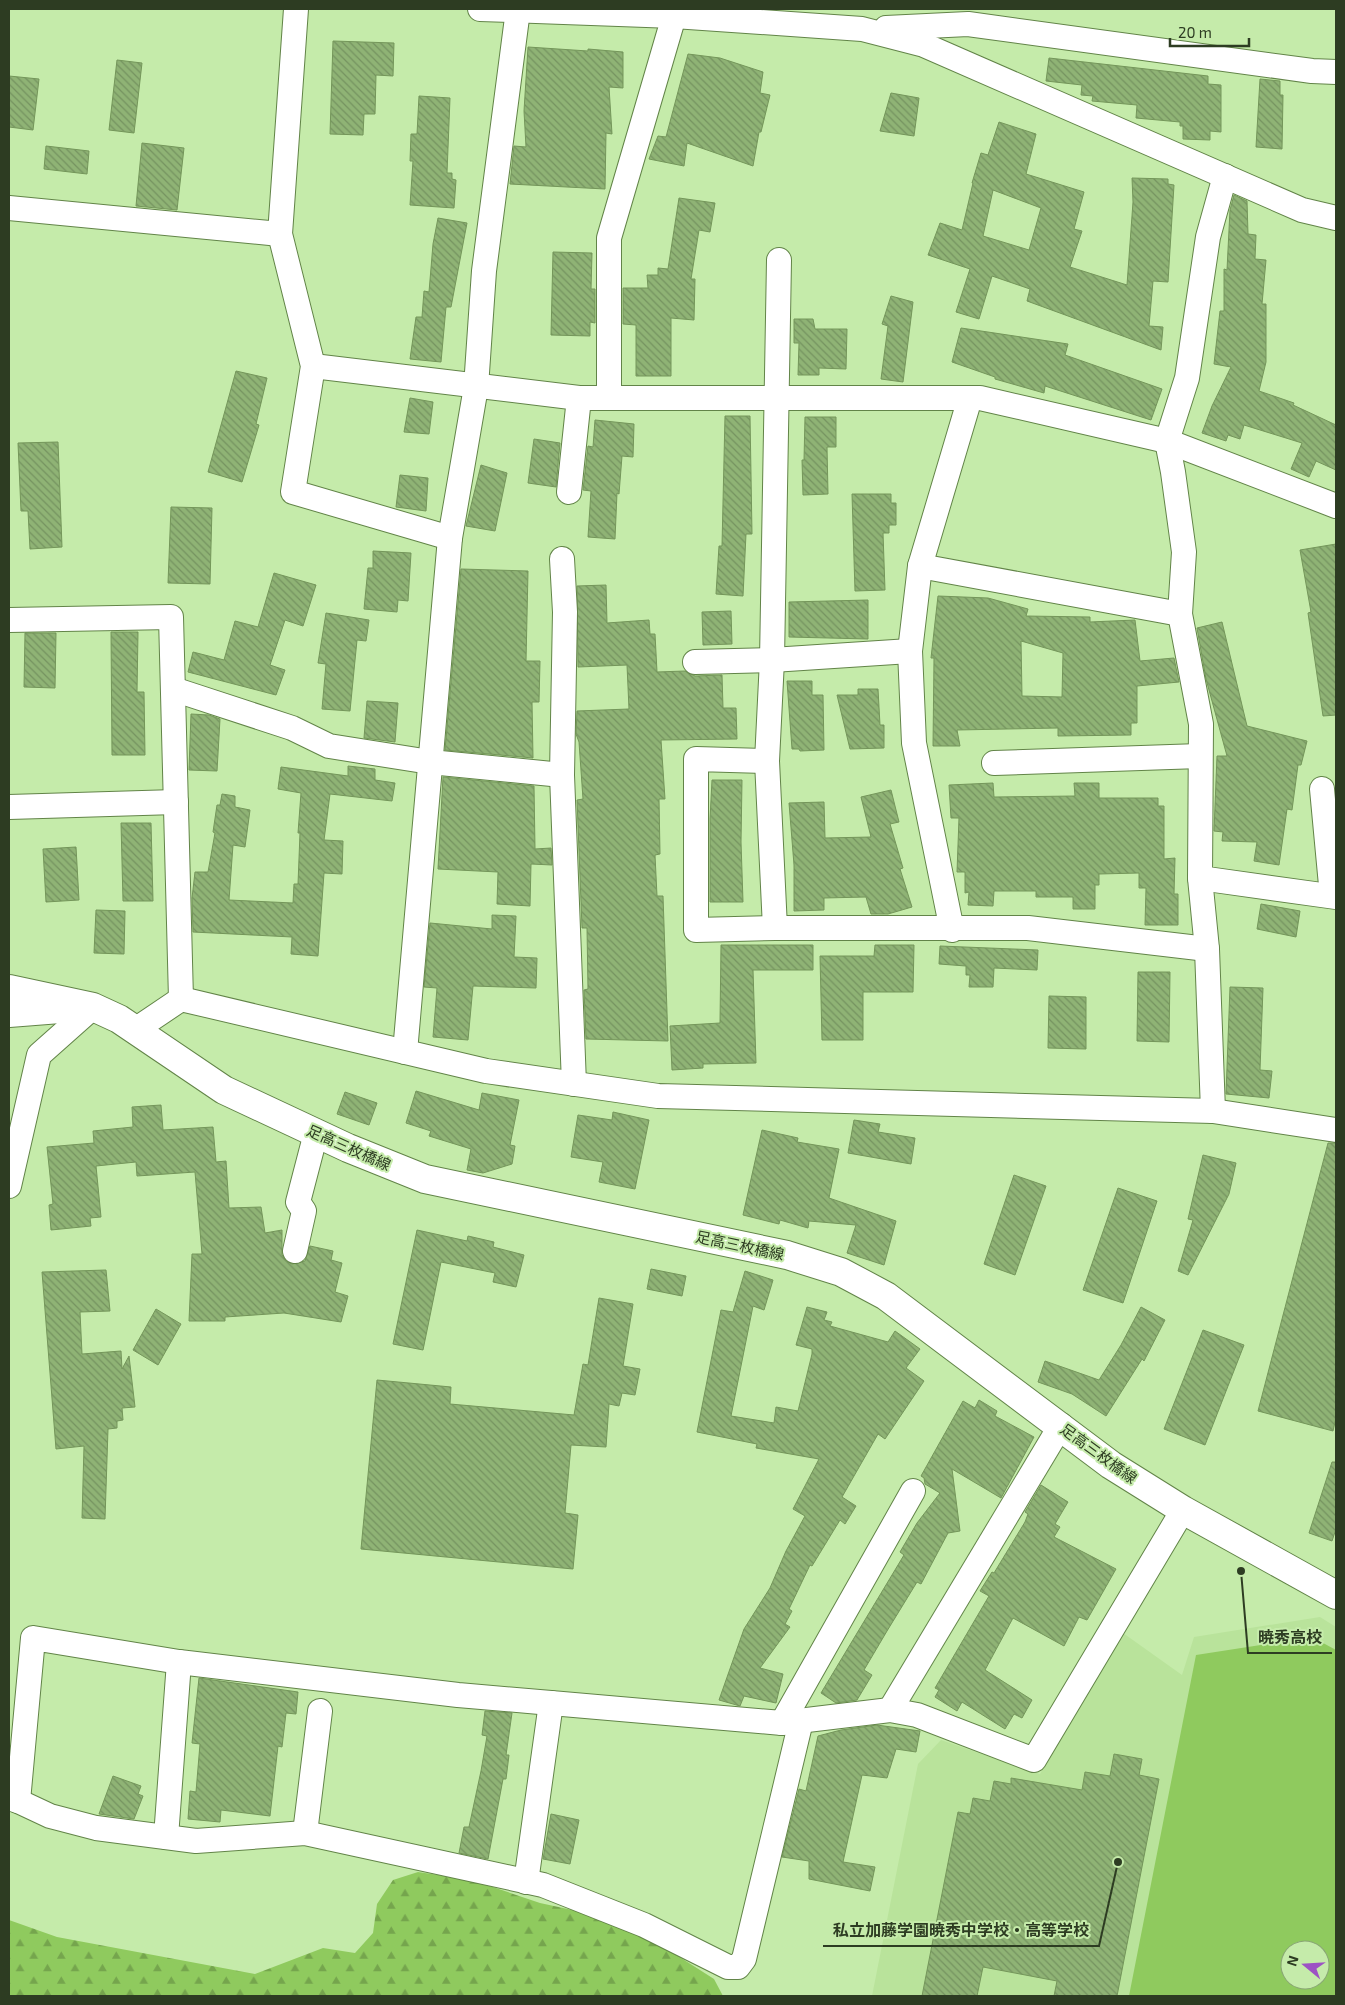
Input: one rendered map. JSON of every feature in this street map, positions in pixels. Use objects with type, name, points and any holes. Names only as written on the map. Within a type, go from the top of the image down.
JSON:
[{"type":"main road","name":"足高三枚橋線","points":[[9,989],[94,1007],[119,1019],[224,1090],[316,1133],[425,1179],[787,1255],[841,1272],[886,1296],[1061,1425],[1111,1465],[1184,1510],[1336,1595]]},
{"type":"main road","name":"足高三枚橋線","points":[[9,1013],[94,1007]]},
{"type":"street","points":[[296,9],[280,234],[313,366],[293,492],[450,538]]},
{"type":"street","points":[[480,9],[674,16],[862,29],[968,24],[1312,72],[1336,72]]},
{"type":"street","points":[[405,1052],[450,538],[476,387],[484,271],[518,10]]},
{"type":"street","points":[[609,398],[609,238],[674,16]]},
{"type":"street","points":[[862,29],[924,46],[1302,210],[1336,218]]},
{"type":"street","points":[[1213,1111],[1207,949],[1200,878],[1201,724],[1180,614],[1184,552],[1174,472],[1166,441],[1187,378],[1208,237],[1225,176]]},
{"type":"street","points":[[9,208],[280,234]]},
{"type":"street","points":[[775,928],[767,761],[772,660],[779,260]]},
{"type":"street","points":[[313,366],[579,398],[980,398],[1166,441],[1336,506]]},
{"type":"street","points":[[569,492],[579,398]]},
{"type":"street","points":[[952,930],[914,743],[910,651],[920,566],[970,398]]},
{"type":"street","points":[[562,559],[565,612],[562,775],[574,1084]]},
{"type":"street","points":[[920,566],[1180,614]]},
{"type":"street","points":[[9,620],[171,617],[181,999]]},
{"type":"street","points":[[695,662],[772,660],[910,651]]},
{"type":"street","points":[[173,689],[292,728],[329,746],[430,762],[562,775]]},
{"type":"street","points":[[994,763],[1200,756]]},
{"type":"street","points":[[767,761],[696,759],[696,930],[775,928],[952,930],[1028,928],[1207,949]]},
{"type":"street","points":[[1200,878],[1334,896],[1322,789]]},
{"type":"street","points":[[9,807],[176,802]]},
{"type":"street","points":[[135,1030],[181,999],[486,1072],[658,1096],[1213,1111],[1336,1130]]},
{"type":"street","points":[[9,1186],[39,1055],[94,1007]]},
{"type":"street","points":[[294,1252],[304,1211],[298,1202],[316,1133]]},
{"type":"street","points":[[890,1710],[1061,1425]]},
{"type":"street","points":[[914,1491],[791,1722],[744,1959],[738,1967],[728,1967],[644,1925],[543,1886],[526,1882],[305,1833],[196,1841],[96,1828],[50,1816],[13,1800],[33,1638],[179,1662],[458,1695],[551,1703],[791,1722],[890,1710],[917,1716],[1034,1760],[1184,1510]]},
{"type":"street","points":[[166,1837],[179,1662]]},
{"type":"street","points":[[526,1882],[551,1703]]},
{"type":"street","points":[[305,1833],[320,1711]]},
{"type":"shaded area","points":[[1320,1617],[1336,1627],[1336,1996],[872,1996],[918,1764],[941,1740],[1040,1774],[1123,1633],[1182,1675],[1194,1637]]},
{"type":"green space","points":[[1312,1637],[1336,1650],[1336,1996],[1129,1996],[1196,1655]]},
{"type":"green space","points":[[418,1872],[472,1880],[540,1903],[586,1913],[634,1928],[714,1979],[723,1996],[9,1996],[9,1920],[57,1937],[255,1974],[323,1948],[355,1953],[373,1933],[377,1904],[393,1880]]},
{"type":"building","points":[[333,41],[394,43],[393,76],[376,75],[375,114],[364,114],[363,135],[330,134]]},
{"type":"building","points":[[528,47],[623,52],[623,88],[609,87],[612,134],[606,133],[605,189],[510,184],[514,146],[526,147],[524,111]]},
{"type":"building","points":[[688,54],[720,58],[763,72],[760,93],[770,95],[761,132],[759,132],[753,166],[687,143],[684,166],[649,159],[658,136],[666,137]]},
{"type":"building","points":[[1049,58],[1208,76],[1208,84],[1221,85],[1221,132],[1210,131],[1210,140],[1183,139],[1183,126],[1180,126],[1180,122],[1136,118],[1137,105],[1092,101],[1093,96],[1081,95],[1082,85],[1046,81]]},
{"type":"building","points":[[117,60],[142,63],[134,133],[109,130]]},
{"type":"building","points":[[9,76],[39,79],[33,130],[9,127]]},
{"type":"building","points":[[1260,79],[1280,81],[1280,95],[1283,95],[1282,149],[1256,147]]},
{"type":"building","points":[[891,93],[919,98],[914,136],[880,131]]},
{"type":"building","points":[[419,96],[450,98],[447,173],[452,173],[452,179],[456,180],[454,208],[410,205],[413,161],[410,161],[411,134],[417,134]]},
{"type":"building","points":[[999,122],[1036,134],[1026,174],[1084,192],[1074,229],[1082,231],[1070,267],[1127,285],[1133,202],[1132,178],[1168,179],[1168,184],[1174,185],[1168,282],[1153,281],[1149,326],[1163,327],[1161,350],[1027,301],[1030,289],[992,276],[979,319],[956,312],[970,269],[928,255],[940,223],[962,230],[972,183],[981,153],[988,155]],"holes":[[[993,190],[1041,208],[1029,250],[983,236]]]},
{"type":"building","points":[[142,143],[184,148],[177,210],[136,206]]},
{"type":"building","points":[[46,146],[89,151],[87,174],[44,169]]},
{"type":"building","points":[[1234,195],[1247,201],[1248,234],[1256,235],[1255,259],[1266,260],[1262,304],[1266,304],[1266,362],[1259,391],[1294,403],[1293,405],[1336,425],[1336,470],[1316,461],[1309,477],[1291,469],[1302,443],[1244,425],[1240,439],[1228,435],[1226,441],[1202,433],[1212,406],[1231,367],[1214,364],[1220,311],[1224,311],[1224,269],[1227,270],[1230,210]]},
{"type":"building","points":[[679,198],[715,203],[710,232],[699,230],[691,279],[695,279],[694,320],[671,318],[671,376],[636,376],[636,325],[623,324],[623,288],[648,288],[647,275],[658,275],[658,268],[668,269]]},
{"type":"building","points":[[438,218],[467,223],[451,307],[446,307],[441,362],[410,359],[416,317],[422,317],[424,291],[429,292],[433,244]]},
{"type":"building","points":[[553,252],[592,253],[591,289],[595,289],[595,323],[590,322],[590,336],[551,335]]},
{"type":"building","points":[[891,296],[913,302],[903,382],[881,379],[888,326],[882,324]]},
{"type":"building","points":[[794,319],[813,319],[815,329],[847,329],[846,369],[819,368],[819,375],[798,375],[799,343],[794,343]]},
{"type":"building","points":[[961,328],[1068,344],[1065,355],[1162,389],[1151,420],[1045,386],[1044,393],[995,379],[995,377],[952,362]]},
{"type":"building","points":[[236,371],[267,378],[256,424],[259,425],[242,482],[208,472]]},
{"type":"building","points":[[410,398],[433,402],[429,434],[404,432]]},
{"type":"building","points":[[725,416],[750,416],[752,534],[746,534],[743,596],[716,594],[719,546],[722,546]]},
{"type":"building","points":[[805,417],[836,417],[836,447],[827,447],[828,494],[803,495],[802,460],[804,460]]},
{"type":"building","points":[[595,420],[634,424],[633,457],[622,456],[619,494],[617,493],[615,539],[588,537],[591,491],[583,490],[588,446],[593,447]]},
{"type":"building","points":[[534,439],[560,443],[556,487],[528,483]]},
{"type":"building","points":[[58,442],[62,547],[30,549],[28,511],[21,511],[18,443]]},
{"type":"building","points":[[481,465],[507,473],[495,531],[466,526]]},
{"type":"building","points":[[400,475],[428,478],[426,511],[396,507]]},
{"type":"building","points":[[852,494],[891,494],[891,503],[896,503],[896,525],[889,525],[889,533],[883,533],[885,590],[855,591]]},
{"type":"building","points":[[171,507],[212,508],[210,584],[168,583]]},
{"type":"building","points":[[1336,544],[1336,715],[1323,716],[1308,613],[1311,612],[1300,550]]},
{"type":"building","points":[[373,551],[411,553],[408,601],[398,600],[397,612],[364,609],[368,568],[373,568]]},
{"type":"building","points":[[461,569],[528,571],[526,661],[540,661],[539,702],[532,702],[533,758],[445,750]]},
{"type":"building","points":[[274,573],[316,585],[303,626],[285,620],[270,665],[285,670],[276,695],[188,672],[193,652],[224,660],[235,621],[258,627]]},
{"type":"building","points":[[606,585],[607,623],[649,620],[650,634],[655,634],[657,672],[685,671],[695,676],[722,675],[723,708],[736,708],[737,739],[661,740],[665,799],[659,799],[660,854],[655,855],[657,896],[663,896],[668,1041],[586,1039],[584,990],[588,989],[587,928],[582,928],[577,800],[583,799],[579,742],[576,734],[577,711],[629,709],[627,665],[578,667],[577,586]]},
{"type":"building","points":[[938,596],[988,598],[1028,609],[1026,616],[1090,617],[1090,622],[1135,620],[1140,661],[1174,658],[1179,682],[1137,686],[1137,723],[1131,723],[1131,735],[1058,736],[1058,728],[957,730],[960,746],[933,746],[934,658],[931,658]],"holes":[[[1021,641],[1063,653],[1062,697],[1022,696]]]},
{"type":"building","points":[[868,600],[868,639],[789,637],[789,602]]},
{"type":"building","points":[[731,611],[732,644],[703,645],[702,612]]},
{"type":"building","points":[[326,613],[369,620],[366,641],[357,640],[350,711],[322,709],[326,664],[318,663]]},
{"type":"building","points":[[1222,622],[1247,726],[1307,741],[1301,765],[1298,765],[1292,810],[1287,809],[1279,865],[1254,861],[1257,842],[1222,841],[1223,832],[1214,831],[1217,756],[1227,756],[1206,679],[1197,628]]},
{"type":"building","points":[[111,632],[138,632],[137,692],[144,692],[145,755],[112,755]]},
{"type":"building","points":[[25,633],[56,633],[55,688],[24,687]]},
{"type":"building","points":[[787,681],[812,681],[812,695],[823,695],[824,750],[800,751],[799,749],[792,749]]},
{"type":"building","points":[[858,689],[878,689],[880,725],[884,725],[884,748],[850,749],[837,695],[858,695]]},
{"type":"building","points":[[367,701],[398,703],[395,742],[364,738]]},
{"type":"building","points":[[191,714],[209,715],[220,719],[217,771],[189,770]]},
{"type":"building","points":[[348,766],[375,769],[375,780],[395,783],[392,801],[330,794],[324,840],[343,841],[342,874],[324,873],[318,956],[291,954],[292,937],[193,932],[192,898],[195,872],[208,872],[215,833],[213,832],[217,805],[220,805],[222,794],[235,796],[235,807],[250,810],[245,847],[233,845],[229,900],[293,903],[294,884],[298,884],[300,833],[298,833],[301,793],[278,789],[281,767],[348,776]]},
{"type":"building","points":[[443,777],[534,786],[535,849],[551,848],[552,865],[531,864],[530,906],[497,904],[498,872],[438,869]]},
{"type":"building","points":[[712,780],[742,780],[741,842],[743,902],[710,902]]},
{"type":"building","points":[[993,783],[994,797],[1075,796],[1074,783],[1099,783],[1099,798],[1158,798],[1158,806],[1164,806],[1164,859],[1175,858],[1174,894],[1178,894],[1178,925],[1145,925],[1146,888],[1139,888],[1139,873],[1099,874],[1099,885],[1095,885],[1095,909],[1073,909],[1073,897],[1036,897],[1036,891],[994,891],[993,906],[968,905],[969,892],[965,893],[965,872],[957,872],[959,818],[951,818],[949,785]]},
{"type":"building","points":[[891,790],[899,822],[890,824],[903,868],[900,869],[912,907],[888,914],[871,914],[866,897],[824,898],[824,910],[794,911],[794,865],[789,803],[824,802],[825,838],[871,837],[861,797]]},
{"type":"building","points":[[121,823],[151,823],[153,901],[123,901]]},
{"type":"building","points":[[76,847],[79,900],[46,902],[43,849]]},
{"type":"building","points":[[1261,904],[1300,911],[1296,937],[1257,929]]},
{"type":"building","points":[[96,910],[125,911],[124,954],[94,953]]},
{"type":"building","points":[[492,915],[516,916],[514,957],[537,958],[536,988],[473,986],[468,1040],[433,1037],[437,988],[424,987],[430,923],[492,929]]},
{"type":"building","points":[[721,945],[813,945],[813,970],[753,970],[756,1063],[703,1064],[703,1068],[672,1070],[670,1026],[720,1023]]},
{"type":"building","points":[[875,945],[914,945],[913,992],[863,992],[863,1040],[822,1040],[820,956],[874,956]]},
{"type":"building","points":[[940,946],[1038,950],[1037,970],[994,968],[993,987],[969,987],[970,975],[966,975],[966,966],[939,964]]},
{"type":"building","points":[[1138,972],[1170,972],[1169,1042],[1137,1041]]},
{"type":"building","points":[[1230,987],[1263,988],[1260,1070],[1272,1071],[1269,1098],[1226,1094]]},
{"type":"building","points":[[1049,996],[1086,997],[1086,1049],[1048,1048]]},
{"type":"building","points":[[416,1091],[479,1110],[482,1093],[519,1100],[510,1145],[515,1146],[512,1164],[483,1173],[467,1170],[471,1149],[429,1136],[431,1131],[406,1123]]},
{"type":"building","points":[[345,1092],[377,1103],[369,1125],[337,1114]]},
{"type":"building","points":[[161,1105],[163,1130],[213,1127],[216,1162],[226,1161],[229,1208],[261,1207],[265,1233],[282,1230],[282,1255],[286,1261],[292,1264],[305,1261],[310,1246],[333,1251],[331,1260],[342,1263],[335,1292],[348,1296],[341,1322],[284,1313],[225,1317],[225,1321],[189,1321],[192,1254],[202,1254],[195,1172],[137,1176],[136,1162],[96,1166],[101,1217],[90,1218],[91,1226],[51,1230],[49,1205],[53,1204],[47,1147],[94,1143],[93,1131],[133,1127],[132,1107]]},
{"type":"building","points":[[613,1112],[649,1120],[635,1189],[599,1182],[603,1162],[571,1157],[578,1115],[612,1120]]},
{"type":"building","points":[[854,1120],[880,1124],[878,1132],[915,1138],[911,1164],[848,1153]]},
{"type":"building","points":[[762,1130],[798,1138],[797,1142],[839,1149],[829,1198],[896,1221],[884,1265],[847,1253],[856,1225],[809,1221],[808,1228],[780,1220],[779,1224],[743,1215]]},
{"type":"building","points":[[1328,1143],[1336,1143],[1336,1418],[1333,1431],[1258,1411]]},
{"type":"building","points":[[1203,1155],[1236,1163],[1229,1194],[1188,1275],[1178,1271],[1193,1220],[1188,1219]]},
{"type":"building","points":[[1014,1175],[1046,1186],[1015,1275],[984,1264]]},
{"type":"building","points":[[1118,1188],[1157,1201],[1123,1303],[1083,1290]]},
{"type":"building","points":[[417,1230],[467,1241],[468,1236],[494,1242],[493,1247],[524,1255],[516,1287],[493,1282],[495,1273],[441,1262],[423,1350],[393,1344]]},
{"type":"building","points":[[651,1269],[686,1276],[682,1296],[647,1289]]},
{"type":"building","points":[[106,1270],[110,1311],[80,1312],[82,1354],[121,1351],[122,1369],[129,1356],[135,1407],[122,1408],[123,1420],[117,1421],[117,1428],[108,1429],[105,1519],[82,1518],[84,1446],[56,1449],[42,1272]]},
{"type":"building","points":[[745,1271],[773,1280],[764,1310],[753,1306],[731,1416],[774,1423],[776,1407],[798,1411],[812,1354],[812,1349],[796,1345],[807,1307],[827,1312],[824,1320],[832,1322],[830,1326],[888,1342],[895,1331],[920,1349],[906,1368],[924,1381],[885,1439],[878,1434],[842,1497],[856,1506],[845,1524],[840,1520],[812,1566],[810,1565],[789,1609],[792,1611],[785,1624],[790,1627],[760,1668],[783,1674],[776,1703],[744,1696],[740,1706],[719,1700],[744,1629],[770,1588],[786,1551],[805,1516],[793,1509],[819,1459],[756,1448],[757,1444],[697,1432],[721,1310],[733,1312]]},
{"type":"building","points":[[599,1298],[633,1304],[623,1366],[640,1369],[635,1395],[622,1393],[619,1406],[609,1404],[606,1447],[571,1445],[565,1513],[578,1515],[573,1569],[361,1549],[377,1380],[451,1387],[450,1404],[574,1415],[583,1364],[588,1365]]},
{"type":"building","points":[[1141,1307],[1165,1320],[1144,1361],[1142,1359],[1106,1416],[1072,1394],[1038,1382],[1045,1361],[1099,1380],[1121,1345]]},
{"type":"building","points":[[156,1309],[181,1324],[158,1365],[133,1350]]},
{"type":"building","points":[[1203,1330],[1244,1345],[1205,1445],[1164,1429]]},
{"type":"building","points":[[979,1400],[997,1411],[995,1416],[1034,1437],[1001,1498],[952,1469],[960,1531],[948,1533],[921,1584],[917,1582],[887,1631],[864,1670],[872,1675],[857,1700],[836,1703],[821,1693],[904,1555],[900,1552],[917,1523],[940,1493],[925,1484],[924,1478],[921,1476],[963,1401],[975,1408]]},
{"type":"building","points":[[1332,1462],[1336,1462],[1336,1529],[1332,1541],[1309,1533]]},
{"type":"building","points":[[1041,1485],[1068,1502],[1055,1524],[1060,1527],[1054,1537],[1116,1569],[1087,1620],[1079,1617],[1064,1646],[1013,1618],[985,1670],[1032,1700],[1022,1718],[1014,1714],[1005,1729],[962,1702],[957,1711],[935,1697],[939,1690],[935,1688],[989,1596],[980,1591],[992,1572],[994,1573],[1025,1522],[1028,1514],[1025,1512]]},
{"type":"building","points":[[199,1678],[298,1692],[296,1714],[286,1713],[282,1747],[278,1746],[270,1816],[221,1810],[220,1822],[188,1819],[190,1791],[196,1792],[200,1744],[192,1743]]},
{"type":"building","points":[[485,1711],[512,1713],[506,1755],[509,1755],[506,1779],[503,1779],[488,1859],[459,1853],[464,1827],[469,1827],[481,1771],[487,1736],[482,1735]]},
{"type":"building","points":[[877,1725],[920,1731],[916,1752],[896,1749],[887,1778],[862,1775],[843,1862],[875,1867],[870,1891],[809,1879],[809,1861],[782,1857],[799,1789],[806,1791],[818,1736],[841,1730]]},
{"type":"building","points":[[1114,1754],[1142,1759],[1139,1775],[1159,1779],[1117,1996],[1054,1996],[1057,1981],[983,1967],[977,1996],[922,1996],[958,1812],[970,1814],[973,1798],[990,1801],[994,1781],[1011,1784],[1011,1778],[1082,1790],[1085,1772],[1110,1776]]},
{"type":"building","points":[[113,1776],[141,1786],[138,1794],[143,1796],[134,1819],[99,1814]]},
{"type":"building","points":[[551,1814],[579,1820],[570,1864],[543,1859]]},
{"type":"place","name":"暁秀高校","points":[[1241,1571]]},
{"type":"place","name":"私立加藤学園暁秀中学校・高等学校","points":[[1118,1862]]}]
